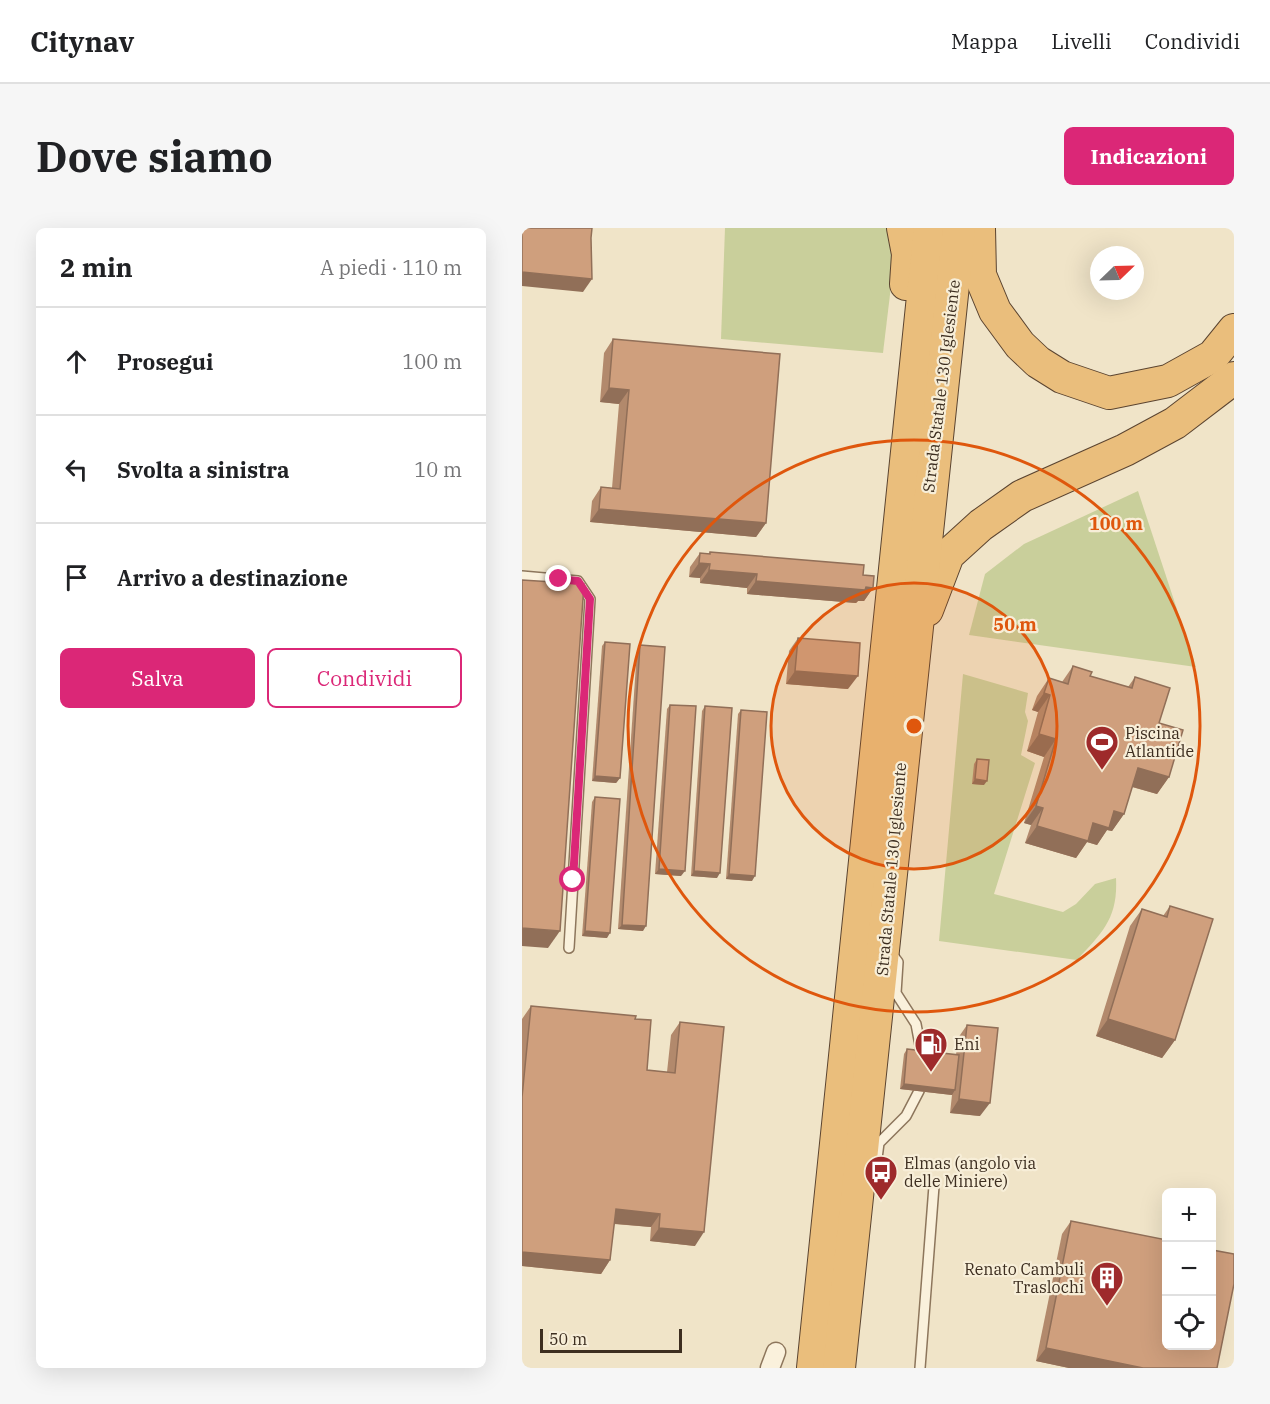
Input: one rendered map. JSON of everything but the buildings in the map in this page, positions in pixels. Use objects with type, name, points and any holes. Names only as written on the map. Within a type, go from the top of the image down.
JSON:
[{"type":"highway","points":[[903,228],[908,254],[897,383],[907,432]]},
{"type":"highway","name":"Strada Statale 130 Iglesiente","points":[[813,1368],[907,432],[930,228]]},
{"type":"highway","name":"Strada Statale 130 Iglesiente","points":[[839,1368],[884,943],[911,652],[959,228]]},
{"type":"highway","points":[[980,228],[980,275],[994,310],[1020,345],[1038,362],[1062,377],[1109,393],[1168,381],[1213,356],[1234,330]]},
{"type":"highway","points":[[911,652],[948,555],[981,525],[1022,496],[1125,450],[1175,423],[1234,378]]},
{"type":"lane","points":[[522,576],[578,581],[590,599],[569,948]]},
{"type":"lane","points":[[884,943],[898,962],[896,993],[916,1024],[922,1056]]},
{"type":"lane","points":[[858,1180],[876,1166],[879,1143],[906,1116],[919,1091]]},
{"type":"lane","points":[[920,1368],[934,1186]]},
{"type":"green space","points":[[725,228],[890,228],[895,253],[883,353],[721,339]]},
{"type":"green space","points":[[1138,491],[1196,667],[969,635],[985,574],[1024,544]]},
{"type":"green space","points":[[963,674],[1028,693],[1025,712],[1028,721],[1021,755],[1035,763],[994,894],[1063,912],[1076,904],[1095,884],[1116,878],[1114,904],[1107,924],[1077,960],[939,941]]},
{"type":"place","name":"Piscina Atlantide","points":[[1102,771]]},
{"type":"place","name":"Eni","points":[[931,1073]]},
{"type":"place","name":"Elmas (angolo via delle Miniere)","points":[[881,1201]]},
{"type":"place","name":"Renato Cambuli Traslochi","points":[[1107,1307]]},
{"type":"route","points":[[559,579],[578,581],[590,599],[573,880]]}]
